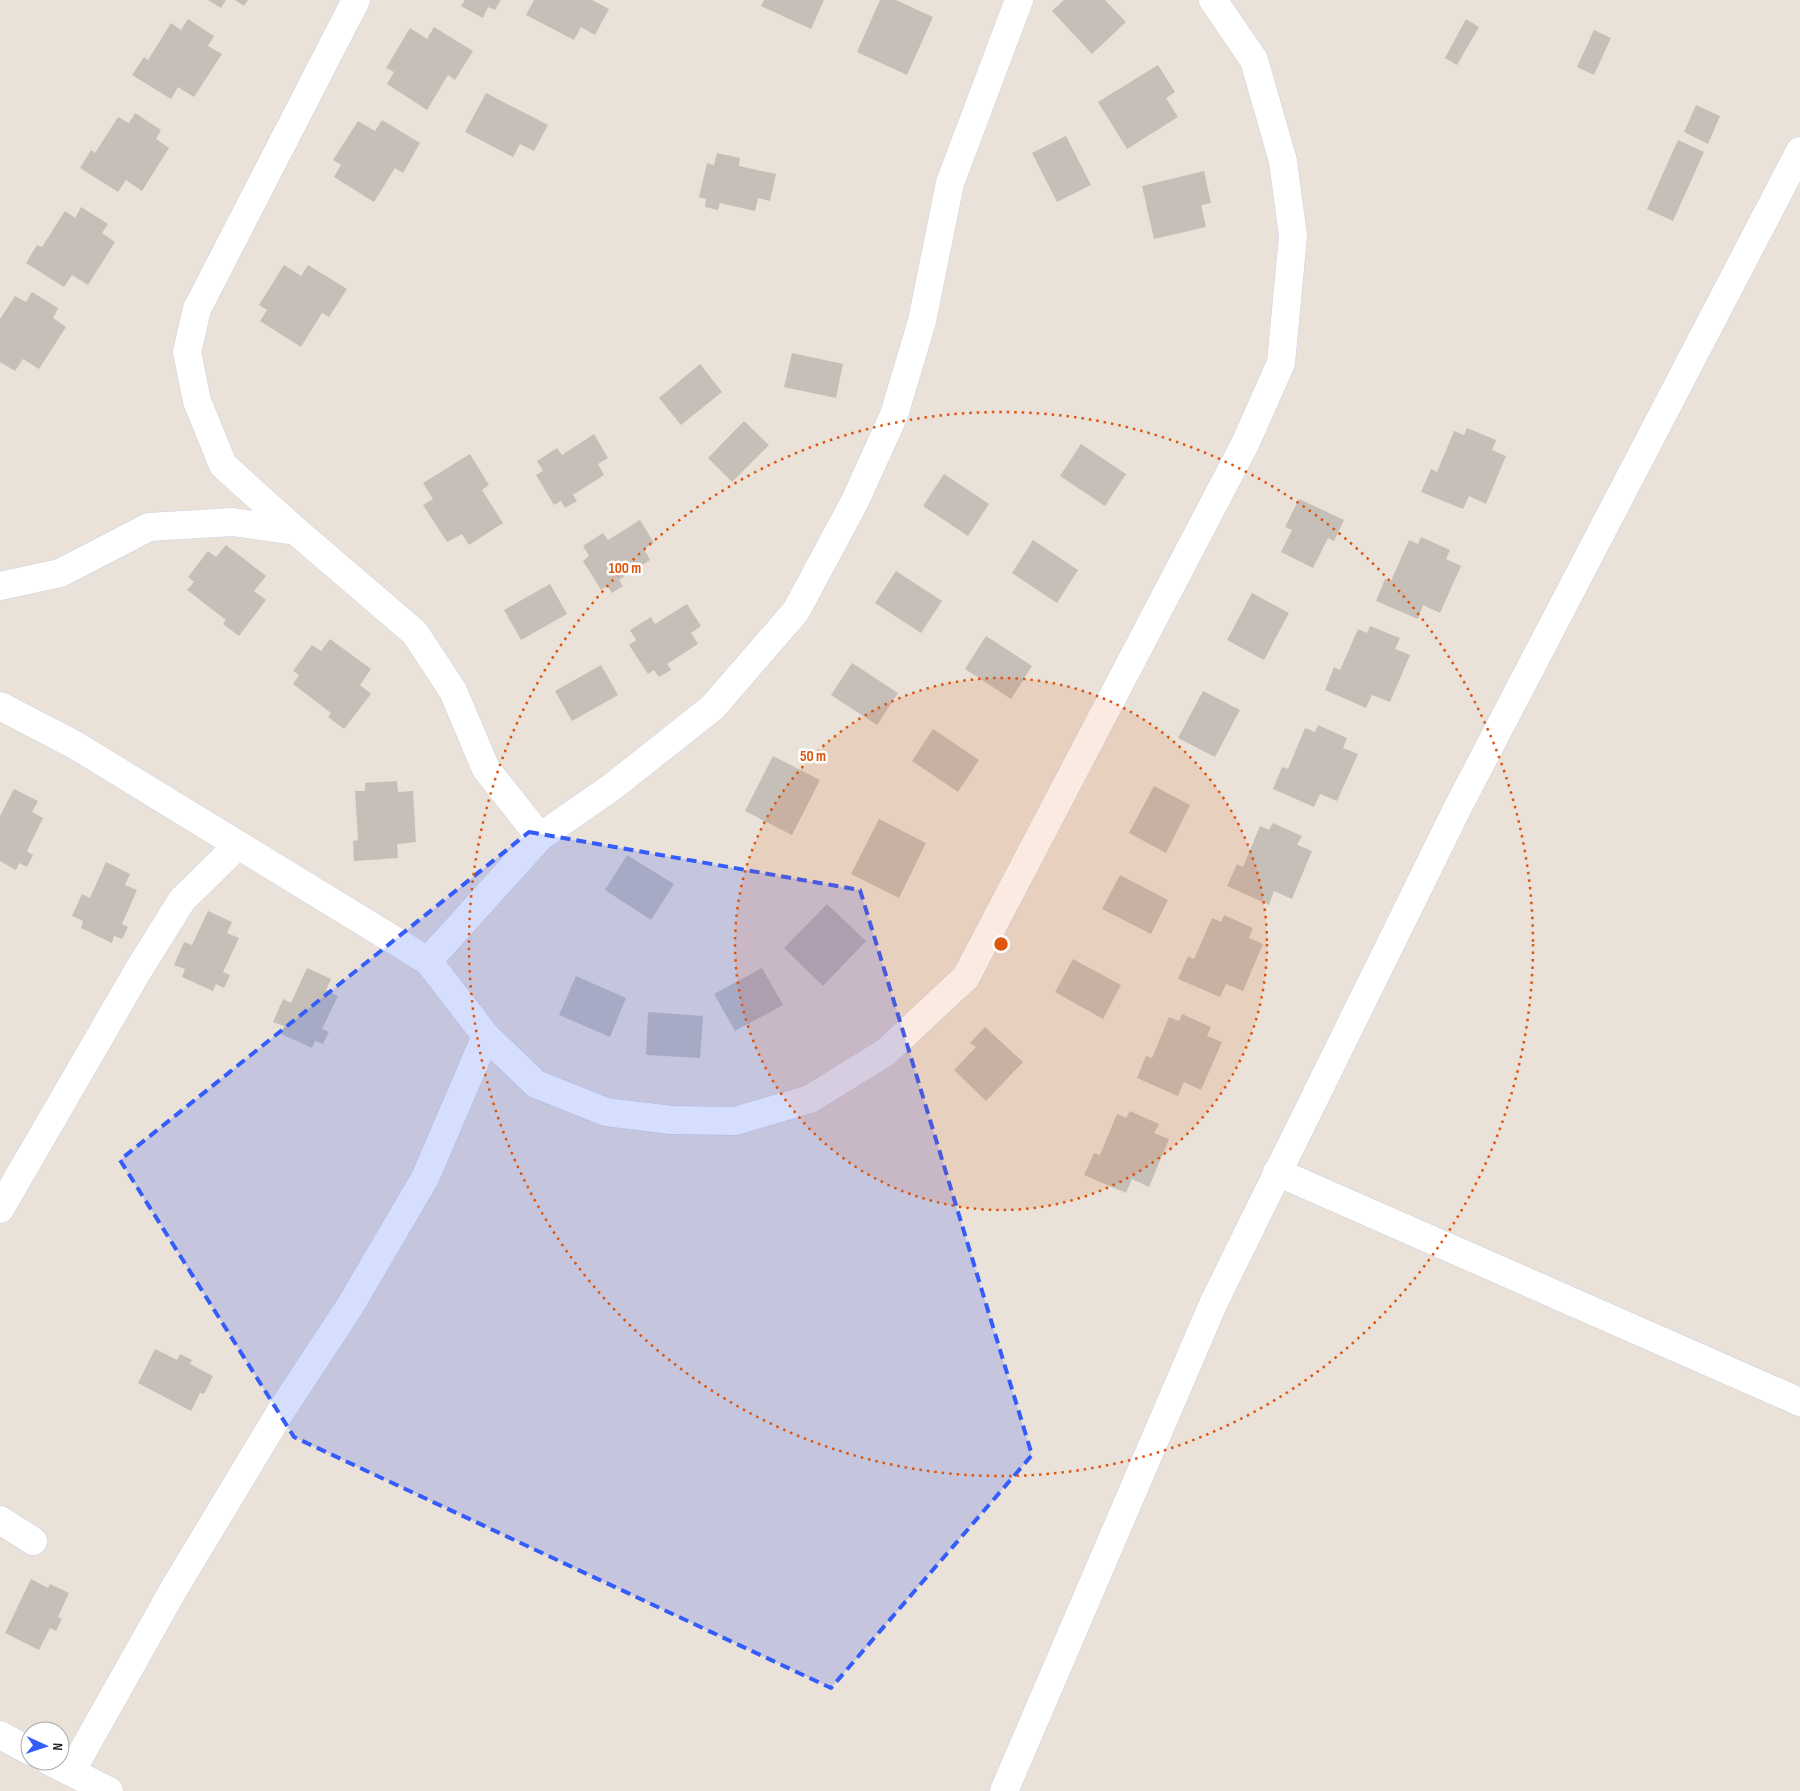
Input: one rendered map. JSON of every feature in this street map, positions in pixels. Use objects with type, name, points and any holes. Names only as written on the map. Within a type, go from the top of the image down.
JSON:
[{"type":"street","points":[[356,0],[197,309],[188,352],[197,401],[223,465],[296,532],[415,633],[453,691],[486,769],[540,837]]},
{"type":"street","points":[[428,961],[540,837],[612,787],[713,707],[796,611],[855,501],[894,415],[922,321],[950,183],[1019,0]]},
{"type":"street","points":[[0,706],[75,745],[428,961],[486,1036],[536,1084],[606,1112],[671,1120],[735,1121],[810,1099],[886,1052],[966,977],[1245,444],[1281,363],[1293,236],[1283,162],[1254,60],[1212,0]]},
{"type":"street","points":[[1004,1791],[1214,1302],[1277,1172],[1458,807],[1800,151]]},
{"type":"street","points":[[0,586],[60,573],[149,527],[233,522],[296,532]]},
{"type":"street","points":[[0,1209],[139,969],[182,900],[238,845]]},
{"type":"street","points":[[70,1750],[175,1587],[281,1411],[350,1306],[425,1178],[486,1036]]},
{"type":"street","points":[[1277,1172],[1800,1402]]},
{"type":"street","points":[[0,1520],[33,1541]]},
{"type":"street","points":[[0,1735],[20,1746]]},
{"type":"street","points":[[70,1771],[109,1791]]},
{"type":"highlighted area","points":[[529,832],[860,890],[1032,1455],[831,1688],[294,1437],[120,1160]]},
{"type":"building","points":[[208,0],[226,0],[221,8]]},
{"type":"building","points":[[235,0],[248,0],[244,6]]},
{"type":"building","points":[[465,0],[501,0],[495,10],[488,7],[483,18],[461,6]]},
{"type":"building","points":[[534,0],[592,0],[609,9],[595,35],[581,27],[574,40],[526,15]]},
{"type":"building","points":[[764,0],[824,0],[811,29],[761,6]]},
{"type":"building","points":[[880,0],[896,0],[933,17],[907,75],[857,52]]},
{"type":"building","points":[[1064,0],[1105,0],[1126,22],[1092,54],[1052,11]]},
{"type":"building","points":[[188,19],[214,36],[208,46],[222,54],[194,97],[178,87],[171,99],[132,75],[144,57],[148,60],[171,23],[181,30]]},
{"type":"building","points":[[1466,19],[1479,27],[1457,65],[1445,58]]},
{"type":"building","points":[[434,27],[473,51],[455,80],[448,75],[427,110],[387,84],[394,72],[386,68],[410,28],[427,39]]},
{"type":"building","points":[[1594,30],[1611,38],[1594,75],[1577,67]]},
{"type":"building","points":[[1158,65],[1175,92],[1166,98],[1178,117],[1127,149],[1098,102]]},
{"type":"building","points":[[486,93],[548,125],[534,151],[520,144],[513,157],[465,132]]},
{"type":"building","points":[[1696,105],[1720,116],[1708,144],[1684,132]]},
{"type":"building","points":[[135,113],[161,130],[156,139],[169,148],[142,191],[126,180],[118,192],[80,168],[91,150],[95,153],[118,117],[129,123]]},
{"type":"building","points":[[382,120],[420,143],[403,173],[395,168],[374,202],[334,177],[341,165],[333,160],[358,121],[375,131]]},
{"type":"building","points":[[1066,136],[1091,185],[1057,202],[1032,153]]},
{"type":"building","points":[[1678,140],[1704,152],[1673,221],[1647,209]]},
{"type":"building","points":[[717,153],[740,158],[739,166],[776,174],[770,201],[758,198],[755,211],[720,203],[718,210],[705,207],[706,199],[699,197],[707,163],[714,165]]},
{"type":"building","points":[[1204,171],[1211,203],[1201,205],[1206,227],[1154,239],[1142,186]]},
{"type":"building","points":[[81,207],[108,224],[102,233],[115,242],[88,285],[72,275],[64,287],[26,263],[37,245],[42,247],[65,211],[75,218]]},
{"type":"building","points":[[284,265],[301,276],[308,265],[347,289],[329,317],[322,313],[301,347],[260,321],[267,310],[259,305]]},
{"type":"building","points":[[32,292],[58,308],[53,318],[66,327],[39,369],[23,359],[15,371],[0,362],[0,319],[15,296],[26,302]]},
{"type":"building","points":[[792,353],[843,364],[836,398],[784,387]]},
{"type":"building","points":[[700,364],[722,392],[681,425],[659,398]]},
{"type":"building","points":[[744,421],[769,445],[732,482],[708,458]]},
{"type":"building","points":[[1467,428],[1496,440],[1492,450],[1506,456],[1486,504],[1469,496],[1463,509],[1421,492],[1431,469],[1437,472],[1454,431],[1464,435]]},
{"type":"building","points":[[594,434],[608,458],[598,464],[604,475],[573,495],[577,501],[565,508],[561,501],[554,505],[536,475],[543,471],[537,461],[557,448],[562,455]]},
{"type":"building","points":[[1081,444],[1126,474],[1105,506],[1060,476]]},
{"type":"building","points":[[470,454],[489,485],[482,490],[503,523],[469,545],[462,534],[447,542],[423,505],[433,499],[423,483]]},
{"type":"building","points":[[944,474],[989,504],[968,536],[923,506]]},
{"type":"building","points":[[1299,499],[1344,520],[1334,541],[1328,538],[1313,568],[1281,552],[1292,530],[1285,527]]},
{"type":"building","points":[[640,520],[654,543],[644,549],[650,560],[619,580],[623,586],[612,593],[607,586],[601,590],[583,561],[589,556],[583,546],[603,533],[608,540]]},
{"type":"building","points":[[1421,537],[1450,550],[1446,559],[1461,566],[1440,613],[1423,605],[1418,619],[1376,601],[1385,579],[1391,581],[1409,540],[1418,544]]},
{"type":"building","points":[[1033,540],[1078,570],[1057,603],[1012,573]]},
{"type":"building","points":[[226,545],[266,576],[254,591],[266,600],[239,636],[223,624],[226,620],[187,590],[194,582],[188,577],[208,551],[216,557]]},
{"type":"building","points":[[896,571],[942,601],[921,633],[875,603]]},
{"type":"building","points":[[550,584],[567,614],[521,640],[504,610]]},
{"type":"building","points":[[1252,593],[1289,613],[1264,660],[1227,640]]},
{"type":"building","points":[[687,604],[701,626],[691,633],[698,644],[667,664],[671,670],[659,677],[654,670],[648,674],[629,645],[636,640],[630,630],[651,617],[655,624]]},
{"type":"building","points":[[1370,626],[1400,638],[1395,649],[1410,655],[1390,702],[1372,695],[1366,708],[1325,690],[1334,667],[1340,670],[1358,629],[1367,633]]},
{"type":"building","points":[[986,636],[1032,666],[1011,699],[965,669]]},
{"type":"building","points":[[330,639],[371,669],[360,685],[371,694],[344,729],[328,717],[331,713],[293,684],[299,675],[293,671],[312,645],[321,651]]},
{"type":"building","points":[[852,663],[898,693],[877,725],[831,695]]},
{"type":"building","points":[[601,665],[618,695],[572,721],[555,691]]},
{"type":"building","points":[[1203,691],[1240,710],[1215,757],[1178,738]]},
{"type":"building","points":[[1318,725],[1347,738],[1343,748],[1358,754],[1337,801],[1320,794],[1314,807],[1273,789],[1282,767],[1288,769],[1305,728],[1315,732]]},
{"type":"building","points":[[933,729],[979,760],[958,792],[912,761]]},
{"type":"building","points":[[773,756],[820,780],[792,835],[745,811]]},
{"type":"building","points":[[397,781],[398,792],[413,791],[416,842],[397,844],[398,858],[354,861],[353,841],[358,840],[355,791],[365,791],[365,783]]},
{"type":"building","points":[[1154,786],[1190,805],[1166,853],[1129,833]]},
{"type":"building","points":[[14,789],[38,801],[32,812],[43,818],[27,851],[33,855],[27,867],[19,863],[16,870],[0,861],[0,816]]},
{"type":"building","points":[[879,819],[926,843],[899,898],[851,874]]},
{"type":"building","points":[[1273,823],[1302,836],[1297,845],[1312,851],[1292,899],[1274,891],[1269,905],[1227,886],[1237,864],[1243,867],[1260,826],[1269,830]]},
{"type":"building","points":[[627,855],[674,884],[651,920],[605,890]]},
{"type":"building","points":[[106,862],[130,874],[125,885],[137,890],[122,924],[128,927],[122,939],[114,936],[112,943],[81,928],[83,921],[72,916],[82,894],[90,898]]},
{"type":"building","points":[[1120,875],[1168,900],[1151,934],[1102,909]]},
{"type":"building","points":[[827,904],[866,941],[823,986],[784,948]]},
{"type":"building","points":[[208,911],[232,922],[227,933],[239,938],[223,972],[230,975],[224,988],[216,984],[213,991],[182,977],[185,969],[174,965],[184,942],[192,945]]},
{"type":"building","points":[[1224,915],[1253,928],[1249,938],[1263,944],[1243,991],[1226,984],[1220,997],[1178,979],[1188,956],[1194,959],[1212,918],[1221,922]]},
{"type":"building","points":[[1073,959],[1121,985],[1103,1019],[1055,992]]},
{"type":"building","points":[[307,968],[331,979],[326,990],[338,996],[322,1029],[329,1032],[323,1044],[315,1041],[312,1048],[281,1034],[284,1026],[273,1022],[283,999],[291,1003]]},
{"type":"building","points":[[762,968],[783,1005],[735,1031],[714,994]]},
{"type":"building","points":[[576,976],[626,998],[610,1037],[559,1015]]},
{"type":"building","points":[[648,1012],[703,1016],[700,1058],[646,1055]]},
{"type":"building","points":[[1182,1014],[1211,1027],[1207,1036],[1222,1042],[1201,1090],[1184,1082],[1178,1096],[1137,1078],[1146,1056],[1152,1058],[1169,1017],[1179,1021]]},
{"type":"building","points":[[985,1027],[1023,1062],[986,1101],[954,1070],[976,1047],[970,1043]]},
{"type":"building","points":[[1130,1111],[1159,1124],[1154,1133],[1169,1139],[1149,1187],[1132,1179],[1126,1193],[1084,1175],[1094,1153],[1100,1155],[1117,1114],[1126,1118]]},
{"type":"building","points":[[155,1349],[177,1360],[180,1354],[192,1360],[190,1364],[213,1376],[204,1394],[200,1393],[191,1411],[138,1383]]},
{"type":"building","points":[[31,1579],[48,1588],[50,1584],[69,1593],[58,1617],[62,1619],[56,1631],[50,1628],[39,1650],[5,1633]]}]
